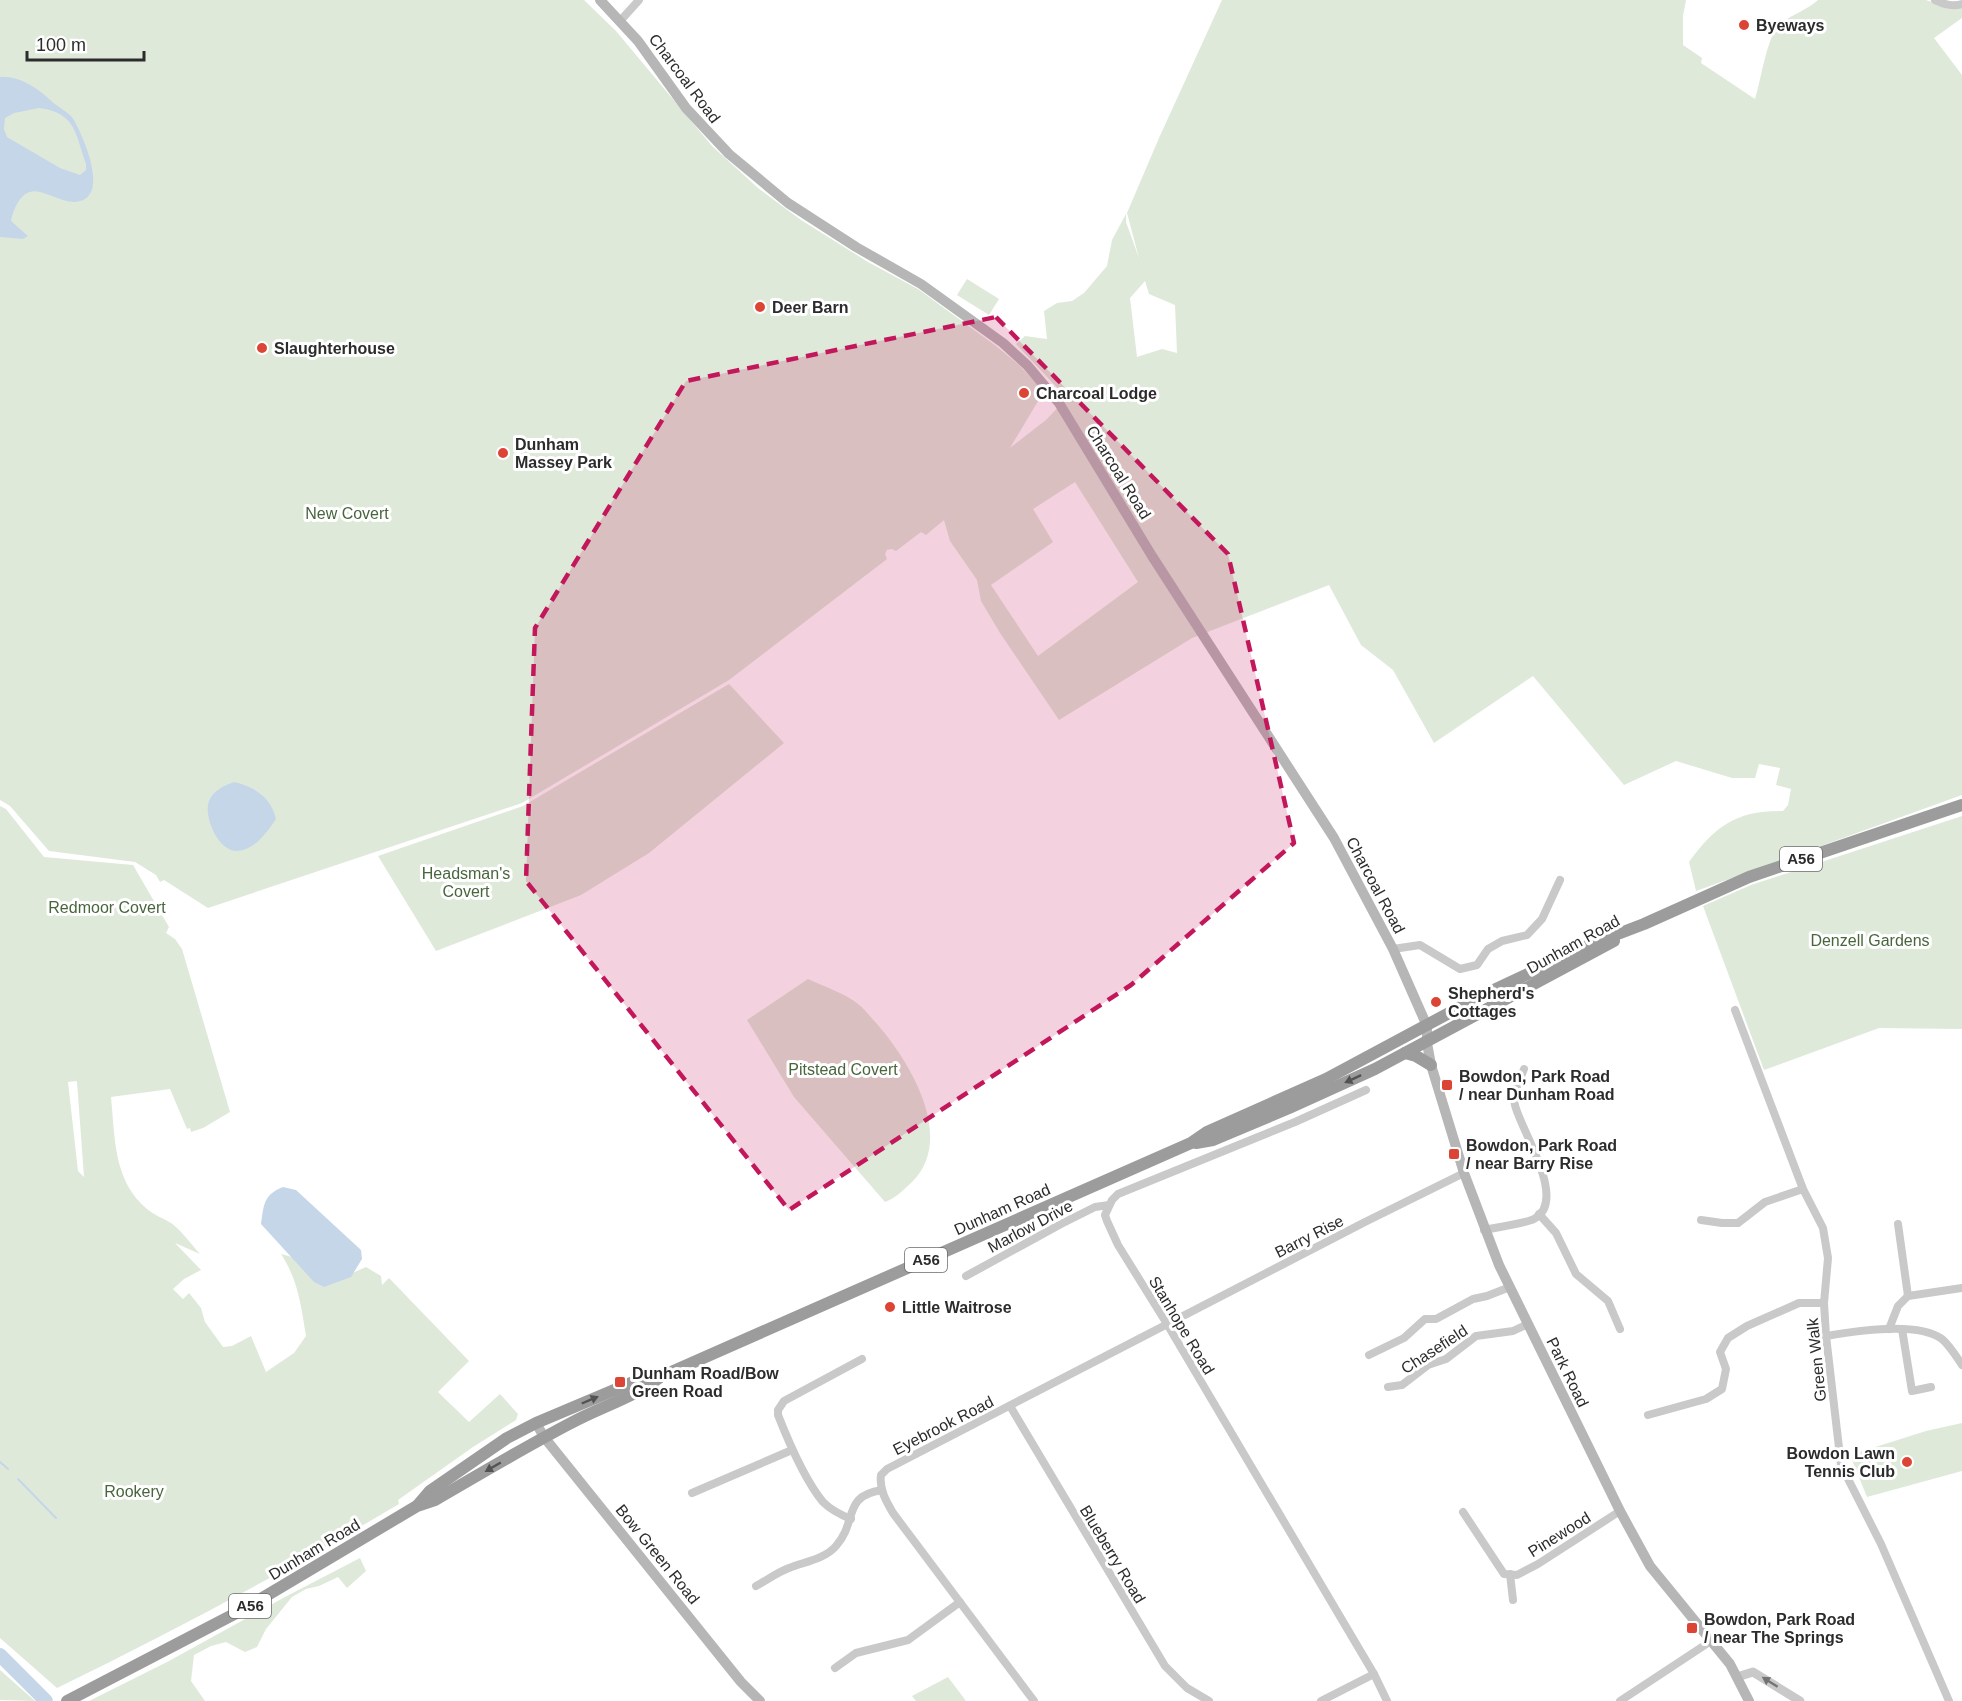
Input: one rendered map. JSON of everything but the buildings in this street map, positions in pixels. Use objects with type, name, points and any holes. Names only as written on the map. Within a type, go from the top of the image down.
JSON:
[{"type":"highway","name":"Dunham Road","points":[[68,1700],[244,1609],[417,1506],[435,1500],[544,1437],[649,1386],[660,1377],[1191,1143],[1207,1132],[1326,1079],[1532,971],[1589,945],[1644,924],[1749,877],[1962,804]]},
{"type":"highway","name":"Dunham Road","points":[[1191,1143],[1213,1140],[1289,1108],[1427,1043],[1644,924]]},
{"type":"highway","points":[[1427,1026],[1435,1028],[1457,1019],[1464,1021]]},
{"type":"highway","points":[[1385,1049],[1396,1049],[1419,1039],[1427,1043]]},
{"type":"highway","points":[[1405,1053],[1416,1056],[1431,1065]]},
{"type":"highway","name":"Dunham Road","points":[[417,1506],[430,1491],[507,1438],[536,1423],[645,1377],[660,1377]]},
{"type":"main road","name":"Charcoal Road","points":[[600,0],[621,20],[705,130],[758,179],[824,227],[929,290],[1003,344],[1036,374],[1059,403],[1152,556],[1334,838],[1393,949],[1427,1026]]},
{"type":"main road","name":"Park Road","points":[[1427,1026],[1431,1065],[1464,1173],[1484,1230],[1510,1287],[1620,1511],[1650,1566],[1730,1664],[1746,1699]]},
{"type":"main road","name":"Bow Green Road","points":[[536,1423],[544,1437],[741,1682],[760,1701]]},
{"type":"street","points":[[621,20],[639,0]]},
{"type":"street","points":[[1935,0],[1956,6],[1962,3]]},
{"type":"street","points":[[1393,949],[1420,945],[1460,969],[1477,965],[1488,949],[1502,941],[1527,935],[1542,919],[1560,880]]},
{"type":"street","name":"Green Walk","points":[[1735,1010],[1803,1190],[1823,1228],[1828,1258],[1824,1303],[1826,1336],[1841,1465],[1881,1544],[1948,1701]]},
{"type":"street","points":[[1484,1230],[1535,1219],[1545,1207],[1546,1185],[1514,1104],[1516,1087],[1524,1070]]},
{"type":"street","points":[[1109,1205],[1118,1194],[1284,1127],[1366,1090]]},
{"type":"street","name":"Barry Rise","points":[[1167,1324],[1464,1173]]},
{"type":"street","points":[[1701,1220],[1722,1224],[1738,1223],[1765,1202],[1803,1190]]},
{"type":"street","name":"Marlow Drive","points":[[966,1276],[1095,1207],[1109,1205]]},
{"type":"street","name":"Stanhope Road","points":[[1109,1205],[1107,1221],[1118,1245],[1374,1674],[1387,1701]]},
{"type":"street","points":[[1539,1214],[1556,1233],[1576,1274],[1608,1301],[1620,1329]]},
{"type":"street","points":[[1898,1224],[1908,1296]]},
{"type":"street","points":[[1369,1355],[1404,1338],[1425,1319],[1436,1319],[1473,1299],[1510,1287]]},
{"type":"street","points":[[1889,1329],[1898,1306],[1908,1296],[1962,1288]]},
{"type":"street","points":[[1648,1416],[1706,1399],[1722,1389],[1725,1370],[1720,1352],[1728,1338],[1737,1332],[1800,1303],[1824,1303]]},
{"type":"street","name":"Eyebrook Road","points":[[882,1490],[880,1475],[887,1469],[1167,1324]]},
{"type":"street","name":"Chasefield","points":[[1388,1387],[1402,1385],[1428,1365],[1446,1359],[1476,1336],[1513,1331],[1528,1324]]},
{"type":"street","points":[[1826,1336],[1869,1329],[1902,1329],[1931,1333],[1952,1350],[1962,1365]]},
{"type":"street","points":[[1902,1329],[1912,1391],[1931,1387]]},
{"type":"street","points":[[851,1519],[824,1503],[792,1450],[778,1415],[781,1404],[862,1359]]},
{"type":"street","name":"Blueberry Road","points":[[1010,1406],[1165,1666],[1187,1688],[1209,1701]]},
{"type":"street","points":[[692,1492],[792,1450]]},
{"type":"street","points":[[756,1586],[786,1569],[833,1549],[848,1529],[853,1505],[858,1498],[882,1490],[885,1499],[905,1530],[1034,1701]]},
{"type":"street","name":"Pinewood","points":[[1510,1574],[1517,1575],[1538,1564],[1620,1511]]},
{"type":"street","points":[[1463,1512],[1504,1574],[1510,1574],[1513,1600]]},
{"type":"street","points":[[835,1668],[856,1653],[908,1640],[960,1602]]},
{"type":"street","points":[[1620,1701],[1711,1641]]},
{"type":"street","points":[[1737,1677],[1753,1672],[1800,1701]]},
{"type":"street","points":[[1321,1701],[1374,1674]]},
{"type":"highlighted area","points":[[996,317],[1228,554],[1294,843],[1131,985],[789,1210],[526,881],[535,628],[686,381]]},
{"type":"green space","name":"New Covert","points":[[0,0],[584,0],[616,31],[712,146],[758,188],[801,220],[868,262],[918,289],[996,346],[1018,364],[1044,391],[1010,448],[1046,420],[1067,398],[1016,344],[1025,336],[1047,339],[1044,311],[1057,303],[1072,301],[1084,293],[1107,266],[1112,240],[1126,214],[1126,222],[1139,258],[1127,213],[1222,0],[1686,0],[1683,16],[1683,45],[1702,58],[1701,63],[1755,99],[1768,47],[1776,29],[1781,23],[1818,0],[1926,0],[1951,9],[1962,7],[1962,18],[1934,38],[1962,75],[1962,795],[1696,891],[1689,862],[1708,839],[1728,823],[1740,817],[1767,811],[1783,811],[1788,805],[1791,789],[1776,785],[1780,768],[1759,764],[1755,778],[1732,778],[1676,761],[1624,785],[1533,676],[1434,743],[1393,670],[1361,645],[1329,585],[1192,638],[1059,720],[981,601],[977,580],[950,541],[944,520],[926,535],[921,532],[896,551],[887,550],[885,554],[887,559],[729,680],[522,803],[208,908],[164,880],[160,882],[156,875],[135,862],[49,851],[10,806],[0,800]],"holes":[[[1145,281],[1149,294],[1175,305],[1177,353],[1162,349],[1137,357],[1130,298]],[[1075,482],[1138,582],[1038,656],[991,585],[1053,542],[1033,509]]]},
{"type":"green space","points":[[967,279],[999,299],[989,315],[957,295]]},
{"type":"green space","name":"Headsman's Covert","points":[[729,684],[784,743],[649,853],[581,895],[436,951],[378,856],[523,806]]},
{"type":"green space","points":[[0,806],[6,809],[44,857],[133,865],[169,927],[166,933],[175,939],[182,949],[230,1112],[203,1128],[191,1132],[190,1128],[187,1129],[170,1089],[111,1097],[115,1142],[122,1172],[128,1185],[147,1209],[175,1226],[200,1254],[175,1243],[201,1270],[184,1279],[173,1289],[183,1299],[189,1293],[201,1308],[205,1322],[223,1347],[232,1346],[251,1336],[266,1372],[294,1353],[306,1336],[295,1283],[281,1254],[303,1260],[339,1279],[366,1267],[381,1276],[382,1285],[389,1278],[469,1361],[438,1392],[469,1422],[500,1394],[518,1414],[516,1420],[398,1500],[399,1504],[230,1599],[57,1688],[0,1638]],"holes":[[[68,1082],[77,1082],[84,1177],[78,1171]]]},
{"type":"green space","name":"Denzell Gardens","points":[[1962,816],[1962,1029],[1879,1028],[1764,1070],[1703,906],[1751,885]]},
{"type":"green space","name":"Pitstead Covert","points":[[808,979],[847,997],[866,1011],[903,1059],[924,1101],[929,1123],[930,1145],[924,1165],[911,1183],[885,1202],[794,1097],[747,1020]]},
{"type":"green space","name":"Bowdon Lawn Tennis Club","points":[[1962,1423],[1962,1471],[1867,1497],[1850,1455],[1926,1431]]},
{"type":"green space","points":[[360,1558],[366,1571],[347,1588],[338,1577],[292,1597],[266,1629],[257,1647],[245,1652],[226,1642],[211,1646],[194,1655],[191,1681],[205,1701],[89,1701],[169,1661]]},
{"type":"green space","points":[[0,1670],[35,1701],[0,1700]]},
{"type":"green space","points":[[948,1677],[966,1701],[916,1701],[912,1696]]},
{"type":"water","points":[[0,77],[7,77],[20,80],[33,87],[72,117],[88,154],[93,180],[91,191],[85,199],[74,202],[34,191],[26,194],[17,204],[11,221],[28,236],[23,239],[0,237]],"holes":[[[39,108],[51,111],[67,120],[76,134],[86,164],[86,170],[80,175],[60,168],[7,137],[4,129],[5,118],[14,113]]]},
{"type":"water","points":[[234,782],[261,794],[274,811],[276,819],[256,843],[238,851],[231,850],[219,840],[208,816],[209,801],[213,794]]},
{"type":"water","points":[[283,1187],[296,1190],[361,1250],[362,1259],[351,1277],[324,1287],[314,1282],[261,1224],[268,1197]]},
{"type":"waterway","points":[[0,1462],[8,1469]]},
{"type":"waterway","points":[[18,1479],[56,1518]]},
{"type":"waterway","points":[[0,1655],[46,1701]]},
{"type":"place","name":"Byeways","points":[[1744,25]]},
{"type":"place","name":"Deer Barn","points":[[760,307]]},
{"type":"place","name":"Slaughterhouse","points":[[262,348]]},
{"type":"place","name":"Charcoal Lodge","points":[[1024,393]]},
{"type":"place","name":"Dunham Massey Park","points":[[503,453]]},
{"type":"place","name":"Shepherd's Cottages","points":[[1436,1002]]},
{"type":"place","name":"Bowdon, Park Road / near Dunham Road","points":[[1447,1085]]},
{"type":"place","name":"Bowdon, Park Road / near Barry Rise","points":[[1454,1154]]},
{"type":"place","name":"Little Waitrose","points":[[890,1307]]},
{"type":"place","name":"Dunham Road/Bow Green Road","points":[[620,1382]]},
{"type":"place","name":"Bowdon Lawn Tennis Club","points":[[1907,1462]]},
{"type":"place","name":"Bowdon, Park Road / near The Springs","points":[[1692,1628]]},
{"type":"park label","name":"Redmoor Covert","points":[[107,907]]},
{"type":"park label","name":"Rookery","points":[[134,1491]]}]
